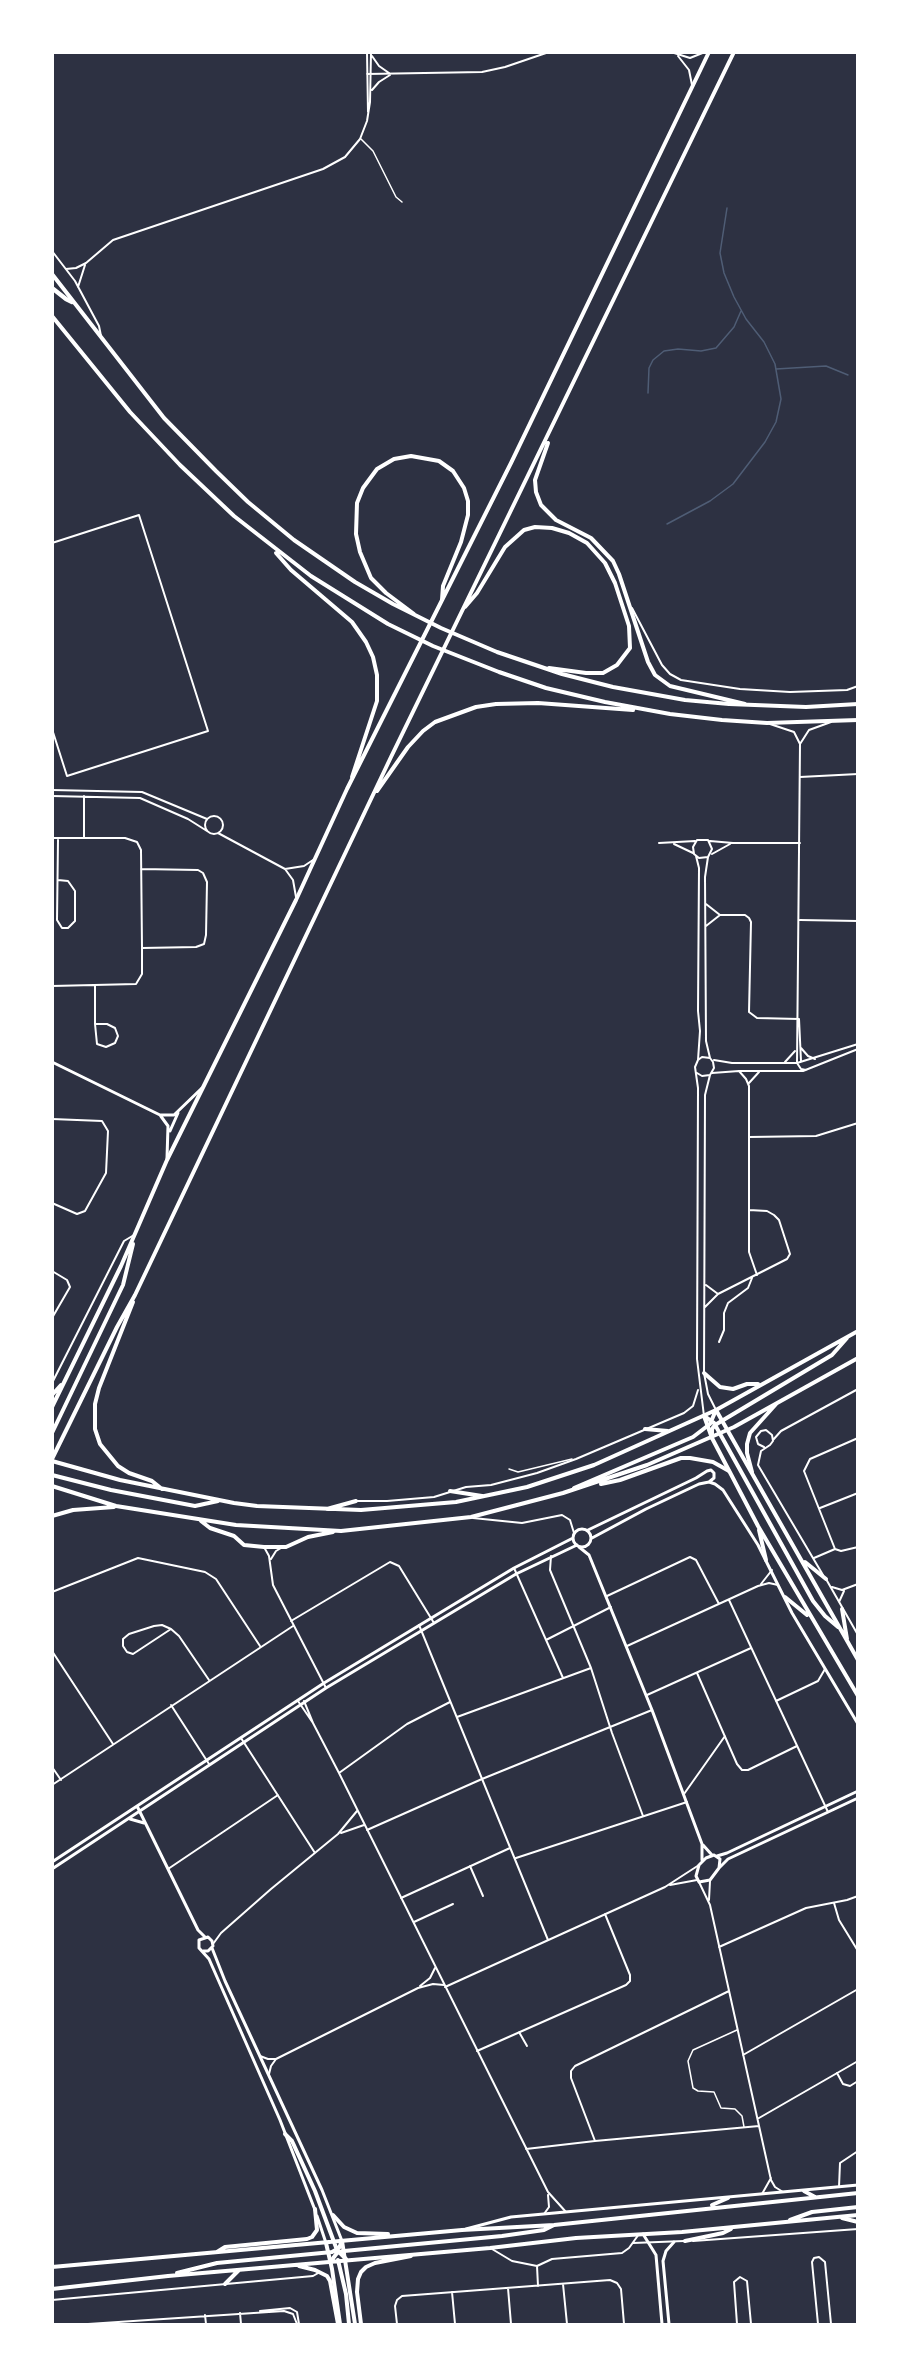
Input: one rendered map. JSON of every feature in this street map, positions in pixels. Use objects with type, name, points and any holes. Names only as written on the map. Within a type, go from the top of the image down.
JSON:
[{"type":"highway","points":[[52,288],[72,302]]},
{"type":"main road","points":[[52,1407],[135,1234],[167,1160],[296,900],[347,789],[441,604],[707,52]]},
{"type":"main road","points":[[734,52],[369,801],[135,1295],[52,1460],[102,1476],[257,1506],[322,1510],[408,1508],[456,1503],[527,1487],[594,1465],[716,1410],[759,1384],[858,1332]]},
{"type":"main road","points":[[52,274],[164,418],[248,502],[294,540],[341,573],[416,616],[459,636],[534,665],[596,683],[640,692],[685,700],[748,705],[806,707],[858,704]]},
{"type":"main road","points":[[52,316],[118,398],[180,465],[272,548],[291,570],[352,622],[366,642],[373,657],[378,684],[377,701],[347,789]]},
{"type":"main road","points":[[556,421],[536,474],[535,485],[543,510],[551,517],[582,532],[606,552],[619,574],[650,667],[662,682],[680,689],[735,700],[748,705]]},
{"type":"main road","points":[[416,616],[371,578],[360,552],[356,534],[356,512],[363,488],[377,469],[394,459],[411,456],[438,461],[458,477],[466,495],[468,515],[465,529],[444,586],[441,604]]},
{"type":"main road","points":[[463,609],[477,593],[505,547],[524,530],[535,527],[552,528],[569,533],[586,543],[600,555],[611,573],[629,626],[630,648],[617,665],[603,673],[586,673],[534,665]]},
{"type":"main road","points":[[272,548],[352,603],[434,646],[546,688],[640,709],[692,717],[767,723],[858,720]]},
{"type":"main road","points":[[369,801],[416,738],[435,722],[455,714],[476,707],[519,703],[614,710],[640,709]]},
{"type":"main road","points":[[52,1433],[123,1285],[135,1234]]},
{"type":"main road","points":[[135,1295],[128,1321],[99,1388],[95,1404],[95,1429],[100,1444],[118,1466],[129,1473],[152,1481],[162,1489]]},
{"type":"main road","points":[[563,1493],[693,1437],[708,1426],[832,1355],[848,1336]]},
{"type":"main road","points":[[200,1521],[210,1528],[231,1535],[244,1545],[283,1548],[312,1536],[341,1530],[471,1517],[591,1485],[647,1465],[729,1430],[781,1399],[858,1360]]},
{"type":"main road","points":[[704,1373],[720,1387],[733,1389],[747,1384],[759,1384]]},
{"type":"main road","points":[[52,1395],[66,1380]]},
{"type":"main road","points":[[752,1472],[747,1454],[750,1433],[781,1399]]},
{"type":"main road","points":[[716,1410],[858,1660]]},
{"type":"main road","points":[[712,1438],[716,1410]]},
{"type":"main road","points":[[704,1416],[714,1423],[813,1601],[838,1627]]},
{"type":"main road","points":[[704,1416],[712,1438],[758,1526],[858,1696]]},
{"type":"main road","points":[[645,1429],[668,1431]]},
{"type":"main road","points":[[591,1485],[620,1480],[681,1458],[713,1462],[729,1472]]},
{"type":"main road","points":[[52,1475],[111,1490],[195,1506],[219,1500]]},
{"type":"main road","points":[[52,1486],[116,1506],[200,1521],[281,1529],[341,1530]]},
{"type":"main road","points":[[450,1491],[486,1497]]},
{"type":"main road","points":[[322,1510],[356,1501]]},
{"type":"main road","points":[[52,1516],[73,1510],[116,1506]]},
{"type":"main road","points":[[758,1526],[766,1560]]},
{"type":"main road","points":[[803,1560],[826,1579]]},
{"type":"main road","points":[[785,1596],[811,1619]]},
{"type":"main road","points":[[842,1609],[848,1642]]},
{"type":"main road","points":[[285,2133],[292,2141],[315,2191],[334,2242],[346,2294],[349,2325]]},
{"type":"main road","points":[[804,2191],[816,2197]]},
{"type":"main road","points":[[52,2267],[462,2230],[554,2225],[707,2207],[858,2193]]},
{"type":"main road","points":[[707,2207],[728,2198]]},
{"type":"main road","points":[[787,2222],[812,2212],[858,2207]]},
{"type":"main road","points":[[216,2253],[225,2247],[312,2237],[316,2230],[315,2209]]},
{"type":"main road","points":[[333,2215],[344,2227],[363,2235],[419,2234]]},
{"type":"main road","points":[[52,2289],[576,2238],[735,2227],[858,2215]]},
{"type":"main road","points":[[839,2217],[858,2222]]},
{"type":"main road","points":[[168,2276],[217,2263],[502,2236],[544,2230],[554,2225]]},
{"type":"main road","points":[[685,2241],[723,2233],[735,2227]]},
{"type":"main road","points":[[342,2241],[355,2325]]},
{"type":"main road","points":[[331,2262],[342,2241]]},
{"type":"main road","points":[[326,2243],[346,2260]]},
{"type":"main road","points":[[326,2243],[331,2262],[339,2325]]},
{"type":"main road","points":[[361,2325],[357,2292],[358,2279],[366,2267],[435,2252]]},
{"type":"main road","points":[[295,2265],[320,2272],[330,2281],[339,2325]]},
{"type":"main road","points":[[225,2284],[240,2270]]},
{"type":"street","points":[[369,74],[482,72],[549,52]]},
{"type":"street","points":[[671,52],[678,56],[689,70],[692,87]]},
{"type":"street","points":[[678,56],[694,57],[707,52]]},
{"type":"street","points":[[370,53],[379,66],[392,74]]},
{"type":"street","points":[[368,112],[370,53]]},
{"type":"street","points":[[66,269],[76,268],[86,263],[108,243],[119,237],[331,166],[345,157],[360,139],[368,112],[371,93],[369,74]]},
{"type":"street","points":[[371,93],[379,82],[392,74]]},
{"type":"street","points":[[52,251],[78,287],[99,326],[102,340]]},
{"type":"street","points":[[78,287],[86,263]]},
{"type":"street","points":[[52,543],[139,516],[208,731],[67,776],[52,729]]},
{"type":"street","points":[[628,603],[662,665],[670,674],[681,680],[740,689],[790,692],[848,690],[858,686]]},
{"type":"street","points":[[800,744],[809,730],[831,722]]},
{"type":"street","points":[[767,723],[794,732],[800,744],[797,1048],[799,1068]]},
{"type":"street","points":[[800,777],[858,774]]},
{"type":"street","points":[[52,790],[142,792],[207,819]]},
{"type":"street","points":[[52,796],[127,797],[147,800],[196,823],[207,831],[212,834],[218,833],[223,828],[222,819],[215,815],[207,819],[205,825],[207,831]]},
{"type":"street","points":[[84,796],[84,837]]},
{"type":"street","points":[[218,833],[285,868],[293,880],[296,900]]},
{"type":"street","points":[[52,838],[134,840],[141,850],[142,948],[142,974],[136,984],[52,986]]},
{"type":"street","points":[[57,838],[57,920],[62,928],[69,928],[75,921],[75,891],[68,881],[58,880]]},
{"type":"street","points":[[659,843],[702,839],[733,843],[800,843]]},
{"type":"street","points":[[697,840],[693,846],[699,868],[698,1011],[700,1031],[698,1060],[695,1067],[697,1073],[696,1346],[704,1416]]},
{"type":"street","points":[[708,840],[712,849],[709,856],[705,903],[706,1041],[714,1065],[705,1095],[704,1373],[708,1394],[716,1410]]},
{"type":"street","points":[[671,843],[702,859],[723,846],[733,843]]},
{"type":"street","points":[[285,868],[304,866],[315,860]]},
{"type":"street","points":[[141,869],[198,870],[207,882],[207,934],[204,944],[196,947],[142,948]]},
{"type":"street","points":[[705,903],[720,915]]},
{"type":"street","points":[[705,927],[720,915],[745,915],[751,922],[749,1008],[751,1015],[757,1018],[799,1019]]},
{"type":"street","points":[[799,920],[858,921]]},
{"type":"street","points":[[95,986],[95,1024],[97,1044],[106,1047],[115,1043],[118,1036],[115,1028],[107,1024],[95,1024]]},
{"type":"street","points":[[795,1072],[801,1062],[799,1019]]},
{"type":"street","points":[[698,1060],[704,1057],[725,1063],[797,1063],[858,1044]]},
{"type":"street","points":[[801,1047],[808,1056],[815,1059]]},
{"type":"street","points":[[784,1063],[797,1048]]},
{"type":"street","points":[[697,1073],[702,1076],[739,1071],[795,1072],[806,1070],[858,1049]]},
{"type":"street","points":[[52,1062],[160,1115],[167,1123],[169,1133],[167,1160]]},
{"type":"street","points":[[799,1068],[806,1070]]},
{"type":"street","points":[[739,1071],[748,1086],[749,1256],[757,1275]]},
{"type":"street","points":[[748,1086],[759,1071]]},
{"type":"street","points":[[160,1115],[174,1115],[203,1086]]},
{"type":"street","points":[[169,1133],[180,1108]]},
{"type":"street","points":[[52,1119],[102,1121],[108,1131],[106,1173],[85,1211],[77,1214],[52,1203]]},
{"type":"street","points":[[749,1137],[816,1136],[858,1123]]},
{"type":"street","points":[[705,1307],[718,1294],[787,1258],[791,1250],[774,1215],[767,1211],[749,1210]]},
{"type":"street","points":[[53,1383],[124,1241],[135,1234]]},
{"type":"street","points":[[52,1271],[67,1280],[70,1287],[52,1318]]},
{"type":"street","points":[[719,1342],[724,1330],[724,1313],[728,1303],[748,1288],[752,1278]]},
{"type":"street","points":[[705,1284],[718,1294]]},
{"type":"street","points":[[356,1501],[429,1497],[518,1479],[576,1459],[690,1409],[699,1387]]},
{"type":"street","points":[[858,1389],[781,1431],[758,1455],[758,1465],[858,1635]]},
{"type":"street","points":[[764,1447],[756,1442],[757,1434],[763,1430],[781,1431]]},
{"type":"street","points":[[770,1432],[772,1441]]},
{"type":"street","points":[[836,1549],[804,1471],[810,1459],[858,1438]]},
{"type":"street","points":[[574,1533],[580,1528],[588,1530],[710,1470],[715,1476],[709,1482]]},
{"type":"street","points":[[710,1905],[696,1873],[702,1860],[702,1844],[627,1646],[589,1555],[589,1544],[592,1538],[699,1484],[709,1482],[719,1486],[772,1570],[792,1613],[858,1724]]},
{"type":"street","points":[[820,1508],[858,1493]]},
{"type":"street","points":[[471,1517],[522,1523],[562,1515],[570,1520],[574,1533],[573,1538],[578,1546],[589,1555]]},
{"type":"street","points":[[588,1530],[592,1538]]},
{"type":"street","points":[[304,1699],[324,1683],[514,1568],[573,1538]]},
{"type":"street","points":[[52,1862],[304,1699],[516,1574],[551,1556],[589,1544]]},
{"type":"street","points":[[814,1558],[836,1549],[841,1551],[858,1546]]},
{"type":"street","points":[[264,1547],[270,1561],[273,1585],[326,1688]]},
{"type":"street","points":[[270,1561],[273,1554],[283,1548]]},
{"type":"street","points":[[551,1556],[550,1570],[591,1668],[643,1816]]},
{"type":"street","points":[[607,1596],[690,1557],[696,1560],[719,1604]]},
{"type":"street","points":[[52,1592],[138,1558],[201,1571],[216,1579],[260,1646]]},
{"type":"street","points":[[291,1621],[390,1562],[399,1566],[434,1623]]},
{"type":"street","points":[[514,1568],[563,1678]]},
{"type":"street","points":[[627,1646],[758,1586],[765,1581],[772,1570]]},
{"type":"street","points":[[758,1586],[769,1583],[779,1586]]},
{"type":"street","points":[[829,1584],[835,1588],[847,1589]]},
{"type":"street","points":[[840,1604],[841,1594],[858,1584]]},
{"type":"street","points":[[729,1600],[828,1812]]},
{"type":"street","points":[[546,1640],[611,1607]]},
{"type":"street","points":[[171,1629],[133,1654],[127,1652],[123,1646],[123,1639],[129,1634],[157,1625],[171,1629],[179,1636],[209,1680]]},
{"type":"street","points":[[419,1625],[548,1940]]},
{"type":"street","points":[[52,1785],[293,1626]]},
{"type":"street","points":[[646,1696],[751,1648]]},
{"type":"street","points":[[52,1651],[113,1745]]},
{"type":"street","points":[[457,1717],[591,1668]]},
{"type":"street","points":[[776,1701],[818,1681],[825,1669]]},
{"type":"street","points":[[697,1673],[737,1764],[742,1770],[748,1770],[797,1746]]},
{"type":"street","points":[[304,1699],[313,1723]]},
{"type":"street","points":[[339,1773],[407,1724],[451,1701]]},
{"type":"street","points":[[299,1702],[313,1723],[339,1773],[548,2192],[566,2212]]},
{"type":"street","points":[[171,1705],[208,1762]]},
{"type":"street","points":[[367,1830],[482,1779],[652,1710]]},
{"type":"street","points":[[684,1794],[725,1736]]},
{"type":"street","points":[[242,1740],[315,1853]]},
{"type":"street","points":[[52,1869],[208,1762]]},
{"type":"street","points":[[52,1767],[61,1780]]},
{"type":"street","points":[[702,1844],[712,1855],[727,1853],[858,1791]]},
{"type":"street","points":[[167,1869],[278,1795]]},
{"type":"street","points":[[784,2193],[773,2185],[771,2178],[710,1905],[710,1880],[728,1859],[858,1798]]},
{"type":"street","points":[[515,1859],[687,1802]]},
{"type":"street","points":[[136,1806],[198,1930],[199,1948],[209,1959],[285,2133],[326,2243]]},
{"type":"street","points":[[203,1951],[208,1951],[221,1933],[338,1834],[357,1810]]},
{"type":"street","points":[[128,1819],[145,1823]]},
{"type":"street","points":[[338,1834],[364,1825]]},
{"type":"street","points":[[401,1899],[511,1848]]},
{"type":"street","points":[[702,1860],[712,1855]]},
{"type":"street","points":[[717,1856],[720,1863],[719,1868]]},
{"type":"street","points":[[260,2056],[276,2059],[418,1988],[433,1984],[445,1986],[665,1887],[699,1865]]},
{"type":"street","points":[[470,1866],[483,1896]]},
{"type":"street","points":[[665,1887],[710,1880]]},
{"type":"street","points":[[719,1947],[798,1911],[858,1896]]},
{"type":"street","points":[[834,1903],[839,1920],[858,1951]]},
{"type":"street","points":[[414,1922],[453,1904]]},
{"type":"street","points":[[477,2050],[626,1985],[630,1980],[630,1975],[605,1914]]},
{"type":"street","points":[[198,1930],[208,1938],[213,1946],[221,1973],[333,2215],[342,2241]]},
{"type":"street","points":[[199,1940],[221,1933]]},
{"type":"street","points":[[418,1988],[430,1978],[435,1968]]},
{"type":"street","points":[[743,2055],[858,1989]]},
{"type":"street","points":[[595,2140],[571,2078],[571,2071],[575,2066],[729,1991]]},
{"type":"street","points":[[519,2032],[527,2046]]},
{"type":"street","points":[[269,2074],[276,2059]]},
{"type":"street","points":[[758,2119],[858,2061]]},
{"type":"street","points":[[837,2073],[843,2084],[850,2086],[858,2081]]},
{"type":"street","points":[[526,2149],[595,2140],[759,2126]]},
{"type":"street","points":[[839,2187],[840,2163],[858,2151]]},
{"type":"street","points":[[761,2195],[771,2178]]},
{"type":"street","points":[[462,2230],[505,2218],[858,2185]]},
{"type":"street","points":[[544,2214],[550,2204],[548,2192]]},
{"type":"street","points":[[633,2243],[858,2229]]},
{"type":"street","points":[[490,2248],[512,2261],[537,2266],[552,2259],[622,2253],[642,2234],[656,2255],[662,2325]]},
{"type":"street","points":[[669,2325],[664,2254],[674,2242]]},
{"type":"street","points":[[818,2325],[812,2262],[814,2258],[819,2257],[825,2262],[831,2325]]},
{"type":"street","points":[[537,2266],[538,2286]]},
{"type":"street","points":[[52,2300],[313,2276],[320,2272]]},
{"type":"street","points":[[737,2325],[734,2284],[735,2279],[740,2277],[747,2281],[751,2325]]},
{"type":"street","points":[[397,2325],[395,2306],[397,2300],[402,2296],[610,2280],[617,2283],[621,2289],[624,2325]]},
{"type":"street","points":[[563,2284],[567,2325]]},
{"type":"street","points":[[659,2285],[665,2285]]},
{"type":"street","points":[[508,2288],[511,2325]]},
{"type":"street","points":[[452,2292],[455,2325]]},
{"type":"street","points":[[88,2325],[293,2308],[298,2314],[298,2325]]},
{"type":"street","points":[[240,2313],[241,2325]]},
{"type":"street","points":[[205,2315],[206,2325]]},
{"type":"lane","points":[[360,139],[373,151],[396,197],[402,202]]},
{"type":"lane","points":[[509,1469],[518,1472],[558,1461],[576,1459]]},
{"type":"lane","points":[[738,2030],[693,2050],[688,2061],[693,2088],[698,2091],[714,2092],[721,2108],[735,2109],[742,2116],[744,2128]]},
{"type":"waterway","points":[[667,524],[710,501],[733,484],[765,442],[776,422],[781,399],[775,364],[764,342],[746,319],[724,273],[720,253],[727,208]]},
{"type":"waterway","points":[[648,393],[649,368],[653,360],[664,351],[678,349],[701,351],[716,348],[734,327],[741,311]]},
{"type":"waterway","points":[[776,369],[826,366],[848,375]]}]
